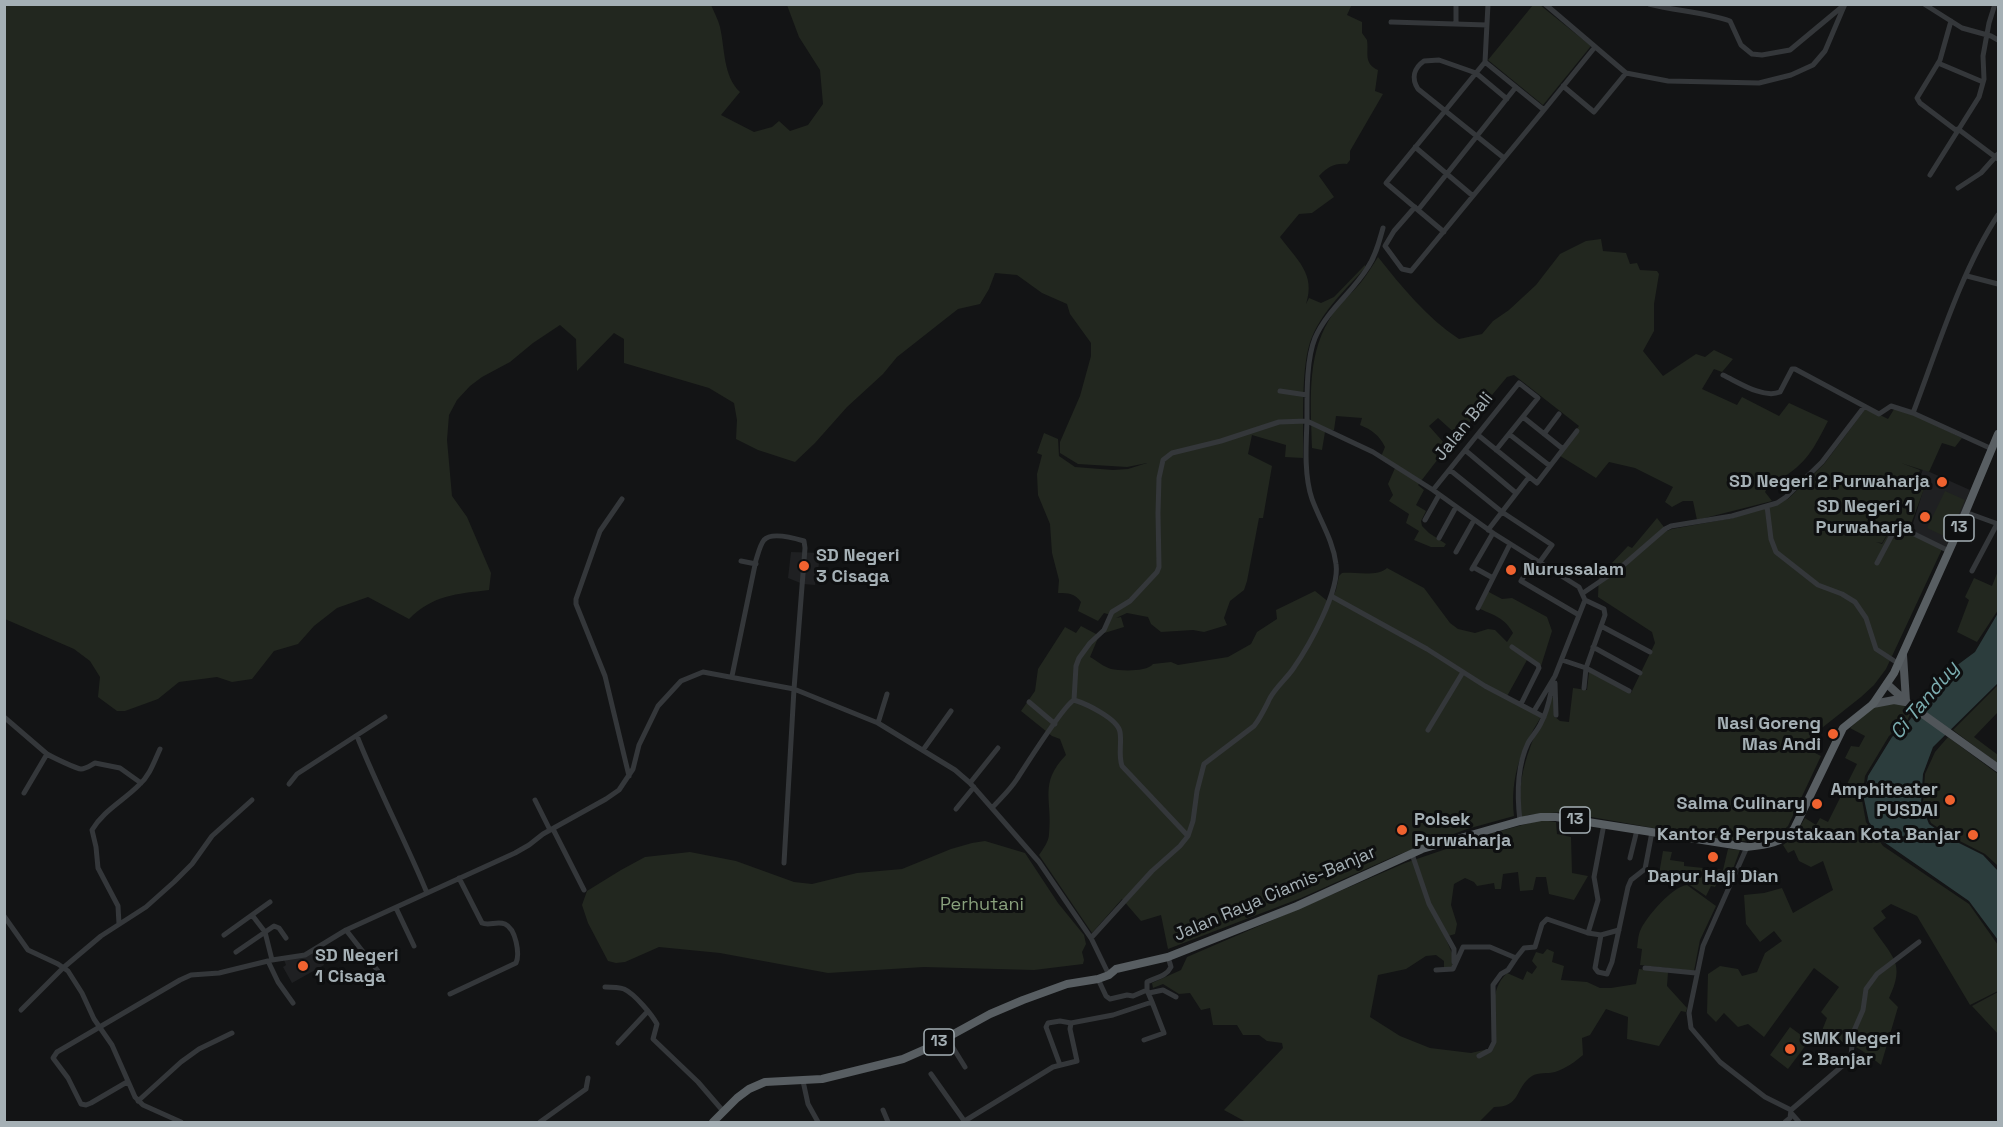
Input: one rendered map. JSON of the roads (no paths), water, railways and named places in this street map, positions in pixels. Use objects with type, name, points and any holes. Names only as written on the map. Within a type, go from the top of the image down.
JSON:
[{"type":"highway","name":"13","points":[[1873,704],[1901,660],[1998,434]]},
{"type":"highway","name":"Jalan Raya Ciamis-Banjar","points":[[713,1122],[748,1089],[758,1085],[773,1081],[803,1081],[836,1077],[896,1061],[916,1054],[990,1014],[1023,1000],[1067,984],[1098,979],[1116,969],[1168,957],[1297,906],[1412,854],[1520,820],[1550,817],[1747,846],[1779,841],[1790,834],[1843,728],[1873,704]]},
{"type":"main road","points":[[1901,660],[1907,703]]},
{"type":"main road","points":[[1887,684],[1907,703],[1998,768]]},
{"type":"main road","points":[[1873,704],[1894,700],[1907,703]]},
{"type":"street","points":[[1456,4],[1456,24]]},
{"type":"street","points":[[1444,232],[1386,183],[1485,62],[1488,4]]},
{"type":"street","points":[[1545,4],[1626,73],[1668,81],[1759,83],[1791,75],[1813,65],[1826,51],[1845,4]]},
{"type":"street","points":[[1649,4],[1680,12],[1716,16],[1730,21],[1741,45],[1752,54],[1762,55],[1790,50],[1845,4]]},
{"type":"street","points":[[1924,4],[1970,32],[1998,40]]},
{"type":"street","points":[[1930,174],[1977,102],[1983,82],[1983,56],[1989,23],[1995,4]]},
{"type":"street","points":[[1951,21],[1938,63],[1917,98],[1920,103],[1957,130],[1997,156],[1981,173],[1958,188]]},
{"type":"street","points":[[1391,22],[1487,25]]},
{"type":"street","points":[[1516,87],[1447,174],[1394,231],[1385,245],[1385,249],[1402,269],[1413,270],[1595,47]]},
{"type":"street","points":[[1504,159],[1416,86],[1414,76],[1418,66],[1424,61],[1435,59],[1476,73],[1507,99]]},
{"type":"street","points":[[1485,62],[1544,110]]},
{"type":"street","points":[[1938,63],[1983,82]]},
{"type":"street","points":[[1563,86],[1594,112],[1626,73]]},
{"type":"street","points":[[1415,147],[1473,196]]},
{"type":"street","points":[[1913,413],[1967,276],[1998,215]]},
{"type":"street","points":[[1091,939],[1152,871],[1188,836],[1204,764],[1254,726],[1275,691],[1296,665],[1331,596],[1337,576],[1336,563],[1331,540],[1311,497],[1308,471],[1307,395],[1312,349],[1315,338],[1328,315],[1368,267],[1375,255],[1383,228]]},
{"type":"street","points":[[1967,276],[1998,284]]},
{"type":"street","points":[[1723,375],[1776,394],[1782,388],[1792,369],[1795,369],[1879,414],[1891,406],[1913,413],[1992,449]]},
{"type":"street","name":"Jalan Bali","points":[[1433,490],[1519,383],[1538,398],[1523,417]]},
{"type":"street","points":[[1280,391],[1307,395]]},
{"type":"street","points":[[1583,593],[1620,568],[1665,529],[1732,516],[1778,503],[1822,462],[1864,407]]},
{"type":"street","points":[[1544,434],[1559,414]]},
{"type":"street","points":[[1496,450],[1523,417],[1563,449]]},
{"type":"street","points":[[992,808],[1013,784],[1027,760],[1065,708],[1074,700],[1079,658],[1104,630],[1112,612],[1130,601],[1154,576],[1159,567],[1158,513],[1162,460],[1172,453],[1221,441],[1279,422],[1307,421],[1372,452],[1579,587],[1585,600],[1555,676],[1534,711]]},
{"type":"street","points":[[1478,435],[1537,483],[1577,431]]},
{"type":"street","points":[[1509,434],[1550,466]]},
{"type":"street","points":[[1465,450],[1516,493]]},
{"type":"street","points":[[1450,470],[1502,512],[1552,545],[1521,579],[1523,583],[1579,615]]},
{"type":"street","points":[[1493,578],[1473,568],[1490,531],[1529,477]]},
{"type":"street","points":[[1425,520],[1439,495]]},
{"type":"street","points":[[622,499],[600,531],[576,604],[605,676],[629,776]]},
{"type":"street","points":[[1767,506],[1771,539],[1776,552],[1818,585],[1842,594],[1855,603],[1866,618],[1876,649],[1901,660]]},
{"type":"street","points":[[1439,538],[1456,507]]},
{"type":"street","points":[[1965,512],[1998,524],[1972,571]]},
{"type":"street","points":[[1456,552],[1474,520]]},
{"type":"street","points":[[1877,563],[1893,533],[1900,527],[1949,551]]},
{"type":"street","points":[[732,676],[762,542],[768,537],[804,541],[784,863]]},
{"type":"street","points":[[1478,608],[1510,544]]},
{"type":"street","points":[[741,561],[756,564]]},
{"type":"street","points":[[1331,596],[1544,717]]},
{"type":"street","points":[[1584,688],[1586,668],[1605,615],[1604,609],[1585,600]]},
{"type":"street","points":[[1601,626],[1650,652]]},
{"type":"street","points":[[1512,647],[1539,668],[1521,704]]},
{"type":"street","points":[[1593,647],[1640,673]]},
{"type":"street","points":[[1562,660],[1586,668],[1629,691]]},
{"type":"street","points":[[127,1082],[91,1103],[81,1104],[68,1078],[54,1060],[57,1052],[191,975],[219,973],[270,960],[308,954],[346,930],[515,853],[551,829],[613,795],[629,776],[639,745],[662,701],[681,681],[696,673],[714,672],[794,690],[878,723],[944,762],[972,785],[1031,850],[1091,939],[1108,975]]},
{"type":"street","points":[[1428,730],[1463,672]]},
{"type":"street","points":[[1555,676],[1556,715]]},
{"type":"street","points":[[1520,820],[1519,780],[1525,752],[1544,717],[1555,676]]},
{"type":"street","points":[[878,723],[887,694]]},
{"type":"street","points":[[1074,700],[1100,712],[1116,724],[1121,734],[1119,758],[1122,766],[1188,836]]},
{"type":"street","points":[[1029,702],[1055,724]]},
{"type":"street","points":[[923,750],[951,711]]},
{"type":"street","points":[[4,717],[47,754],[79,769],[95,763],[120,768],[141,783]]},
{"type":"street","points":[[290,784],[297,774],[385,717]]},
{"type":"street","points":[[357,735],[376,785],[410,852],[427,892]]},
{"type":"street","points":[[956,809],[998,748]]},
{"type":"street","points":[[118,924],[118,906],[98,868],[92,830],[102,816],[141,783],[149,772],[159,749]]},
{"type":"street","points":[[24,793],[47,754]]},
{"type":"street","points":[[21,1010],[63,968],[101,936],[146,907],[174,882],[192,864],[212,837],[252,800]]},
{"type":"street","points":[[535,800],[584,890]]},
{"type":"street","points":[[1588,933],[1598,900],[1594,877],[1604,824]]},
{"type":"street","points":[[1630,858],[1637,830]]},
{"type":"street","points":[[1601,935],[1595,968],[1598,972],[1607,975],[1612,963],[1628,887],[1631,880],[1645,869],[1652,832]]},
{"type":"street","points":[[1747,846],[1703,946],[1689,1013],[1691,1028],[1720,1062],[1766,1097],[1792,1112],[1799,1122]]},
{"type":"street","points":[[1412,854],[1429,904],[1454,949],[1454,969]]},
{"type":"street","points":[[450,994],[516,963],[518,958],[517,945],[509,927],[504,924],[486,925],[482,923],[459,878]]},
{"type":"street","points":[[224,935],[270,902]]},
{"type":"street","points":[[396,908],[414,946]]},
{"type":"street","points":[[252,915],[264,932],[278,982],[293,1003]]},
{"type":"street","points":[[4,916],[28,950],[63,968],[75,981],[100,1028],[112,1045],[127,1082],[138,1101],[181,1122]]},
{"type":"street","points":[[1479,1056],[1490,1050],[1494,1042],[1493,985],[1501,974],[1508,970],[1524,948],[1534,947],[1544,920],[1558,921],[1588,933],[1601,935],[1619,930]]},
{"type":"street","points":[[236,952],[275,926],[286,938]]},
{"type":"street","points":[[346,930],[378,971]]},
{"type":"street","points":[[1785,1122],[1792,1112],[1848,1061],[1851,1056],[1854,1033],[1863,1010],[1866,989],[1877,974],[1919,942]]},
{"type":"street","points":[[1454,969],[1463,947],[1490,947],[1516,958]]},
{"type":"street","points":[[1144,1040],[1164,1033],[1148,992],[1148,981],[1162,976],[1169,970],[1171,967],[1168,957]]},
{"type":"street","points":[[1645,968],[1696,973]]},
{"type":"street","points":[[1436,970],[1454,969]]},
{"type":"street","points":[[1098,979],[1106,996],[1110,999],[1163,990],[1176,997]]},
{"type":"street","points":[[605,987],[617,987],[628,991],[648,1011],[657,1024],[653,1039],[698,1082],[723,1111]]},
{"type":"street","points":[[1060,1065],[1046,1027],[1052,1022],[1071,1023],[1113,1015],[1152,1002]]},
{"type":"street","points":[[618,1043],[648,1011]]},
{"type":"street","points":[[931,1074],[964,1122],[1060,1065],[1075,1062],[1078,1059],[1070,1029],[1071,1023]]},
{"type":"street","points":[[138,1101],[181,1062],[199,1049],[232,1033]]},
{"type":"street","points":[[947,1038],[965,1067]]},
{"type":"street","points":[[540,1122],[585,1089],[588,1078]]},
{"type":"street","points":[[803,1081],[807,1104],[818,1122]]},
{"type":"street","points":[[883,1110],[888,1122]]},
{"type":"water","name":"Ci Tanduy","points":[[1998,613],[1998,683],[1933,747],[1923,774],[1921,803],[1929,824],[1949,838],[1983,855],[1998,871],[1998,940],[1969,901],[1884,842],[1869,822],[1864,799],[1868,776],[1892,737],[1908,722],[1948,672],[1975,652]]},
{"type":"place","name":"SD Negeri 2 Purwaharja","points":[[1942,482]]},
{"type":"place","name":"SD Negeri 1 Purwaharja","points":[[1925,517]]},
{"type":"place","name":"SD Negeri 3 Cisaga","points":[[804,566]]},
{"type":"place","name":"Nurussalam","points":[[1511,570]]},
{"type":"place","name":"Nasi Goreng Mas Andi","points":[[1833,734]]},
{"type":"place","name":"Amphiteater PUSDAI","points":[[1950,800]]},
{"type":"place","name":"Salma Culinary","points":[[1817,804]]},
{"type":"place","name":"Polsek Purwaharja","points":[[1402,830]]},
{"type":"place","name":"Kantor & Perpustakaan Kota Banjar","points":[[1973,835]]},
{"type":"place","name":"Dapur Haji Dian","points":[[1713,857]]},
{"type":"place","name":"SD Negeri 1 Cisaga","points":[[303,966]]},
{"type":"place","name":"SMK Negeri 2 Banjar","points":[[1790,1049]]},
{"type":"park label","name":"Perhutani","points":[[982,905]]}]
